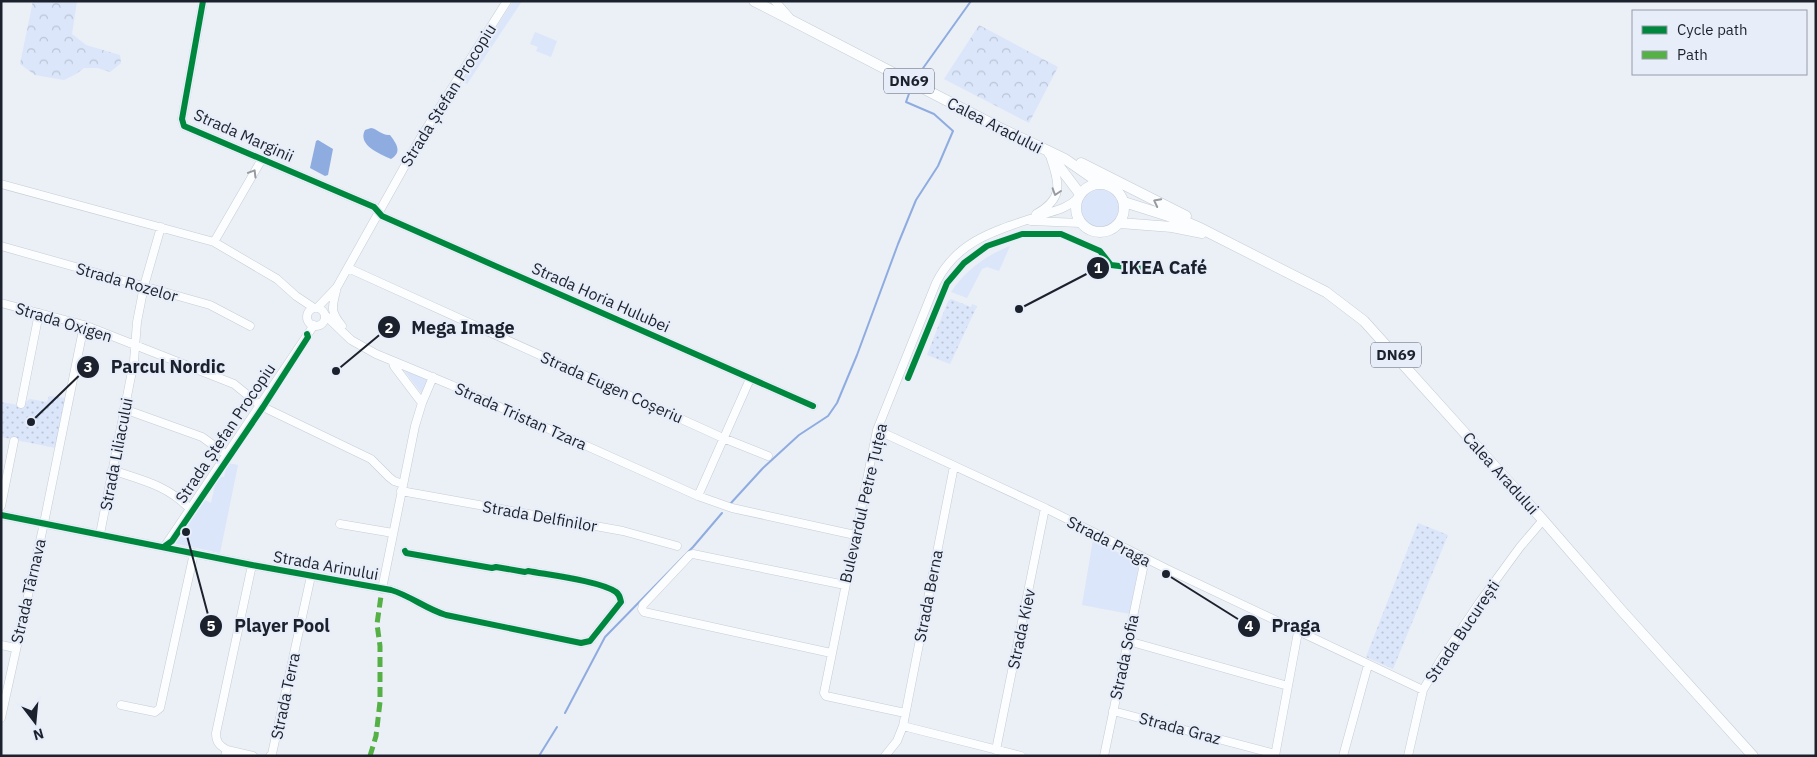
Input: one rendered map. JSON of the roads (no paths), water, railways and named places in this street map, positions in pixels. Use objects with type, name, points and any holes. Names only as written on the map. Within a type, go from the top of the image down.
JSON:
[{"type":"main road","name":"Calea Aradului","points":[[754,1],[1065,159],[1101,184]]},
{"type":"main road","name":"Calea Aradului","points":[[1049,152],[1079,197]]},
{"type":"main road","name":"DN69","points":[[1049,152],[1062,154],[1200,224],[1213,235]]},
{"type":"main road","name":"DN69","points":[[1101,184],[1113,187],[1118,191],[1124,202]]},
{"type":"main road","points":[[1079,197],[1089,186],[1101,184]]},
{"type":"main road","name":"DN69","points":[[1079,197],[1076,211],[1080,223],[1092,232],[1102,233],[1113,229],[1120,223]]},
{"type":"main road","name":"Calea Aradului","points":[[1124,202],[1184,221],[1213,235],[1326,292],[1364,321],[1753,756]]},
{"type":"main road","points":[[1120,223],[1124,213],[1124,202]]},
{"type":"main road","name":"Calea Aradului","points":[[1120,223],[1172,227],[1213,235]]},
{"type":"street","name":"Strada Marginii","points":[[203,1],[182,123],[187,128],[262,158],[374,207],[378,212]]},
{"type":"street","name":"Strada Ștefan Procopiu","points":[[165,546],[189,508],[261,406],[337,287],[421,137],[507,1]]},
{"type":"street","points":[[775,1],[792,20]]},
{"type":"street","points":[[1026,220],[1041,211],[1056,197],[1058,179],[1049,152]]},
{"type":"street","points":[[214,242],[262,158]]},
{"type":"street","name":"Strada Tristan Tzara","points":[[1,184],[214,242],[277,279],[317,316],[351,340],[376,354],[434,377],[698,496],[728,507],[855,536]]},
{"type":"street","name":"Bulevardul Petre Țuțea","points":[[905,713],[824,695],[877,430],[936,283],[946,266],[959,253],[994,231],[1066,207],[1079,197]]},
{"type":"street","name":"Strada Horia Hulubei","points":[[378,212],[382,216],[814,406]]},
{"type":"street","name":"Bulevardul Petre Țuțea","points":[[1026,220],[1044,222],[1074,221],[1080,223]]},
{"type":"street","name":"Strada Liliacului","points":[[100,534],[136,347],[137,322],[144,286],[161,227]]},
{"type":"street","name":"Strada Rozelor","points":[[1,246],[210,305],[250,326]]},
{"type":"street","name":"Strada Eugen Coșeriu","points":[[348,268],[723,438],[768,456]]},
{"type":"street","points":[[296,296],[310,301],[319,301],[337,287]]},
{"type":"street","points":[[337,287],[332,303],[333,313],[351,340]]},
{"type":"street","name":"Strada Oxigen","points":[[1,303],[84,325],[234,384],[261,406],[372,459],[402,488]]},
{"type":"street","points":[[21,404],[39,313]]},
{"type":"street","name":"Strada Târnava","points":[[1,718],[3,700],[44,523],[84,325]]},
{"type":"street","points":[[394,361],[394,366],[422,403]]},
{"type":"street","points":[[382,589],[415,426],[422,403],[434,377]]},
{"type":"street","points":[[698,496],[750,379]]},
{"type":"street","points":[[124,409],[202,437],[227,455]]},
{"type":"street","name":"Strada Praga","points":[[877,430],[1046,508],[1145,559],[1423,690]]},
{"type":"street","points":[[1,506],[14,441]]},
{"type":"street","name":"Strada Berna","points":[[885,756],[897,741],[903,726],[954,466]]},
{"type":"street","points":[[112,470],[165,488],[178,496],[189,508]]},
{"type":"street","name":"Strada Delfinilor","points":[[402,488],[623,531],[677,546]]},
{"type":"street","name":"Strada Kiev","points":[[996,750],[1046,508]]},
{"type":"street","name":"Strada Arinului","points":[[1,515],[382,589],[404,594],[432,610],[446,615],[585,644],[590,641],[621,600],[616,591],[602,587],[598,588],[528,575],[525,572],[406,553],[405,551],[390,548]]},
{"type":"street","name":"Strada București","points":[[1408,756],[1423,690],[1478,603],[1543,520]]},
{"type":"street","points":[[340,524],[393,533]]},
{"type":"street","points":[[121,705],[155,712],[160,708],[194,553]]},
{"type":"street","points":[[831,653],[644,612],[642,609],[643,605],[690,555],[694,554],[845,585]]},
{"type":"street","name":"Strada Sofia","points":[[1104,756],[1145,559]]},
{"type":"street","name":"Strada Terra","points":[[252,565],[216,740],[226,753],[253,756]]},
{"type":"street","name":"Strada Terra","points":[[270,756],[310,576]]},
{"type":"street","points":[[1275,755],[1298,632]]},
{"type":"street","points":[[1128,641],[1288,686]]},
{"type":"street","points":[[1,645],[15,648]]},
{"type":"street","points":[[1343,756],[1368,664]]},
{"type":"street","name":"Strada Graz","points":[[1113,711],[1275,755]]},
{"type":"street","points":[[903,726],[1021,756]]},
{"type":"water","points":[[371,128],[390,135],[394,141],[398,150],[391,159],[376,152],[364,140],[365,130]]},
{"type":"water","points":[[318,140],[333,149],[328,175],[325,176],[310,168],[316,141]]},
{"type":"waterway","points":[[921,71],[971,1]]},
{"type":"waterway","points":[[731,503],[763,468],[799,435],[828,416],[837,403],[916,200],[938,166],[953,131],[934,114],[906,102],[910,91]]},
{"type":"waterway","points":[[565,713],[605,637],[693,547],[722,513]]},
{"type":"waterway","points":[[539,756],[557,727]]},
{"type":"place","name":"IKEA Café","points":[[1019,309]]},
{"type":"place","name":"Mega Image","points":[[336,371]]},
{"type":"place","name":"Parcul Nordic","points":[[31,422]]},
{"type":"place","name":"Player Pool","points":[[186,532]]},
{"type":"place","name":"Praga","points":[[1166,574]]}]
